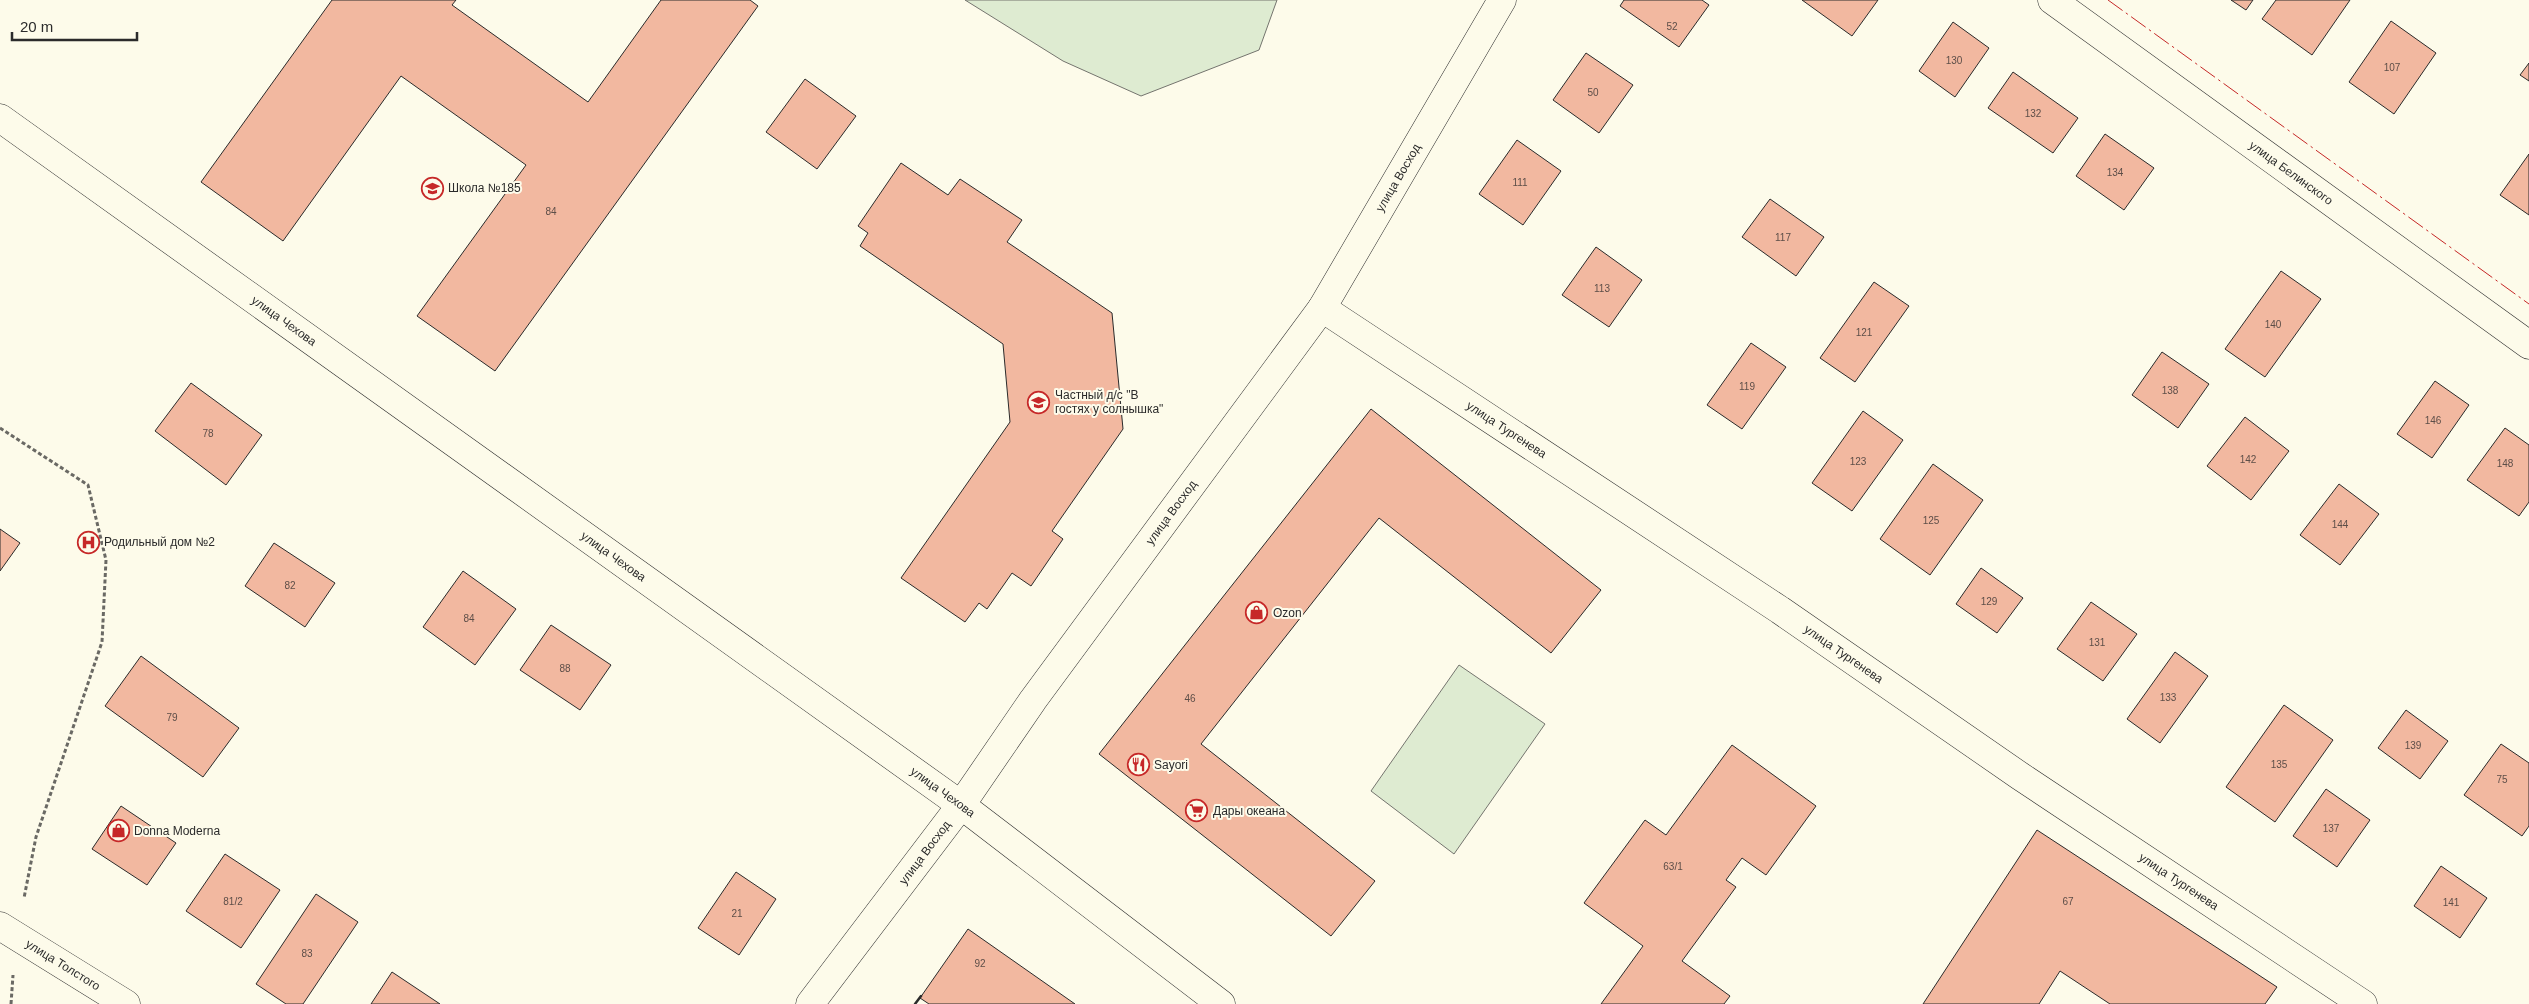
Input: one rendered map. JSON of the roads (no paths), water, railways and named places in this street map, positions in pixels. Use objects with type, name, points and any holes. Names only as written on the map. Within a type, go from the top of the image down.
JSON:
[{"type":"street","name":"улица Восход","points":[[810,1004],[961,805],[1033,700],[1322,308],[1502,0]]},
{"type":"street","name":"улица Белинского","points":[[2052,0],[2529,344]]},
{"type":"street","name":"улица Чехова","points":[[0,118],[961,805],[1220,1004]]},
{"type":"street","name":"улица Тургенева","points":[[1322,308],[1780,610],[2028,782],[2363,1004]]},
{"type":"street","name":"улица Толстого","points":[[8,932],[126,1004]]},
{"type":"place","name":"Школа №185","points":[[432,188]]},
{"type":"place","name":"Частный д/c \"В гостях у солнышка\"","points":[[1039,402]]},
{"type":"place","name":"Родильный дом №2","points":[[88,542]]},
{"type":"place","name":"Ozon","points":[[1257,613]]},
{"type":"place","name":"Sayori","points":[[1138,765]]},
{"type":"place","name":"Дары океана","points":[[1197,811]]},
{"type":"place","name":"Donna Moderna","points":[[118,831]]}]
